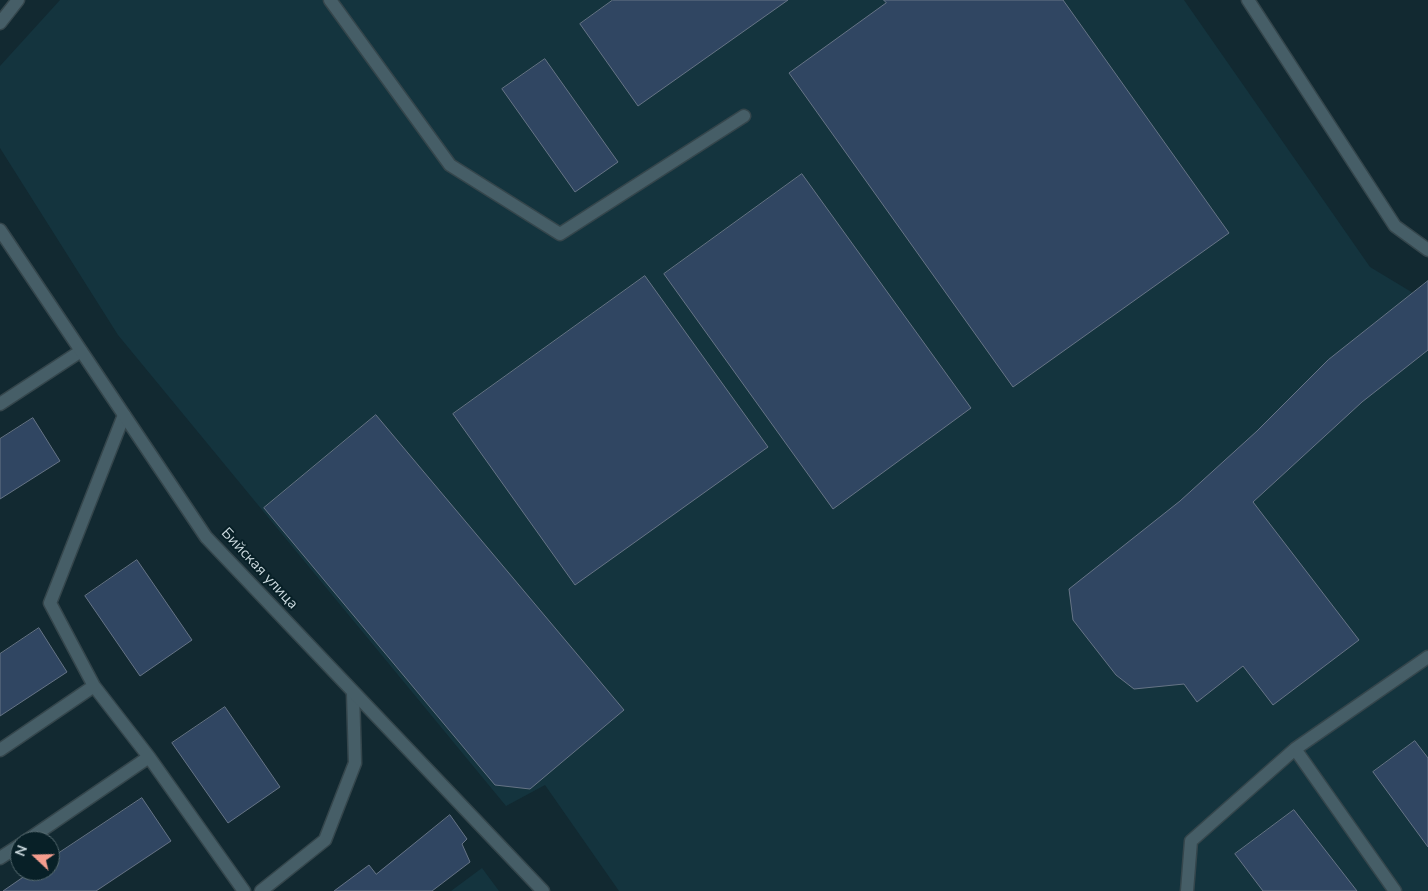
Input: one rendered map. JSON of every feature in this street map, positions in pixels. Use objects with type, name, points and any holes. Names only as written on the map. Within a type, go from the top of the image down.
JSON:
[{"type":"street","points":[[0,23],[18,0]]},
{"type":"street","points":[[330,0],[450,165],[560,234],[744,116]]},
{"type":"street","points":[[1248,0],[1395,226],[1428,250]]},
{"type":"street","name":"Бийская улица","points":[[0,230],[206,537],[542,891]]},
{"type":"street","points":[[0,404],[82,352]]},
{"type":"street","points":[[124,415],[50,603],[94,686],[150,757],[244,891]]},
{"type":"street","points":[[1187,891],[1191,841],[1294,749],[1428,657]]},
{"type":"street","points":[[0,750],[94,686]]},
{"type":"street","points":[[261,891],[325,840],[355,762],[353,693]]},
{"type":"street","points":[[1294,749],[1395,891]]},
{"type":"street","points":[[41,831],[150,757]]},
{"type":"shaded area","points":[[60,0],[1184,0],[1370,267],[1428,302],[1428,891],[619,891],[545,785],[506,806],[118,335],[0,148],[0,66]]},
{"type":"shaded area","points":[[482,868],[499,891],[451,891]]},
{"type":"building","points":[[613,0],[788,0],[638,106],[580,24]]},
{"type":"building","points":[[884,0],[1063,0],[1229,233],[1013,387],[789,73],[886,3]]},
{"type":"building","points":[[545,59],[618,162],[575,192],[502,89]]},
{"type":"building","points":[[802,174],[971,408],[833,509],[664,274]]},
{"type":"building","points":[[645,276],[768,447],[575,585],[453,414]]},
{"type":"building","points":[[1428,281],[1428,350],[1362,402],[1253,502],[1359,640],[1273,705],[1243,666],[1197,702],[1184,684],[1134,689],[1116,675],[1073,620],[1069,589],[1180,501],[1257,431],[1328,360]]},
{"type":"building","points":[[376,415],[624,710],[530,789],[495,785],[264,508]]},
{"type":"building","points":[[33,418],[60,461],[0,499],[0,439]]},
{"type":"building","points":[[137,560],[192,640],[140,676],[85,596]]},
{"type":"building","points":[[39,628],[67,672],[0,716],[0,654]]},
{"type":"building","points":[[225,707],[280,787],[228,823],[172,743]]},
{"type":"building","points":[[1415,741],[1428,758],[1428,847],[1373,772]]},
{"type":"building","points":[[142,798],[171,841],[96,891],[3,891],[18,881],[60,881],[60,852]]},
{"type":"building","points":[[1294,810],[1357,891],[1263,891],[1235,854]]},
{"type":"building","points":[[450,815],[467,839],[462,844],[470,862],[432,891],[334,891],[369,865],[376,874]]}]
